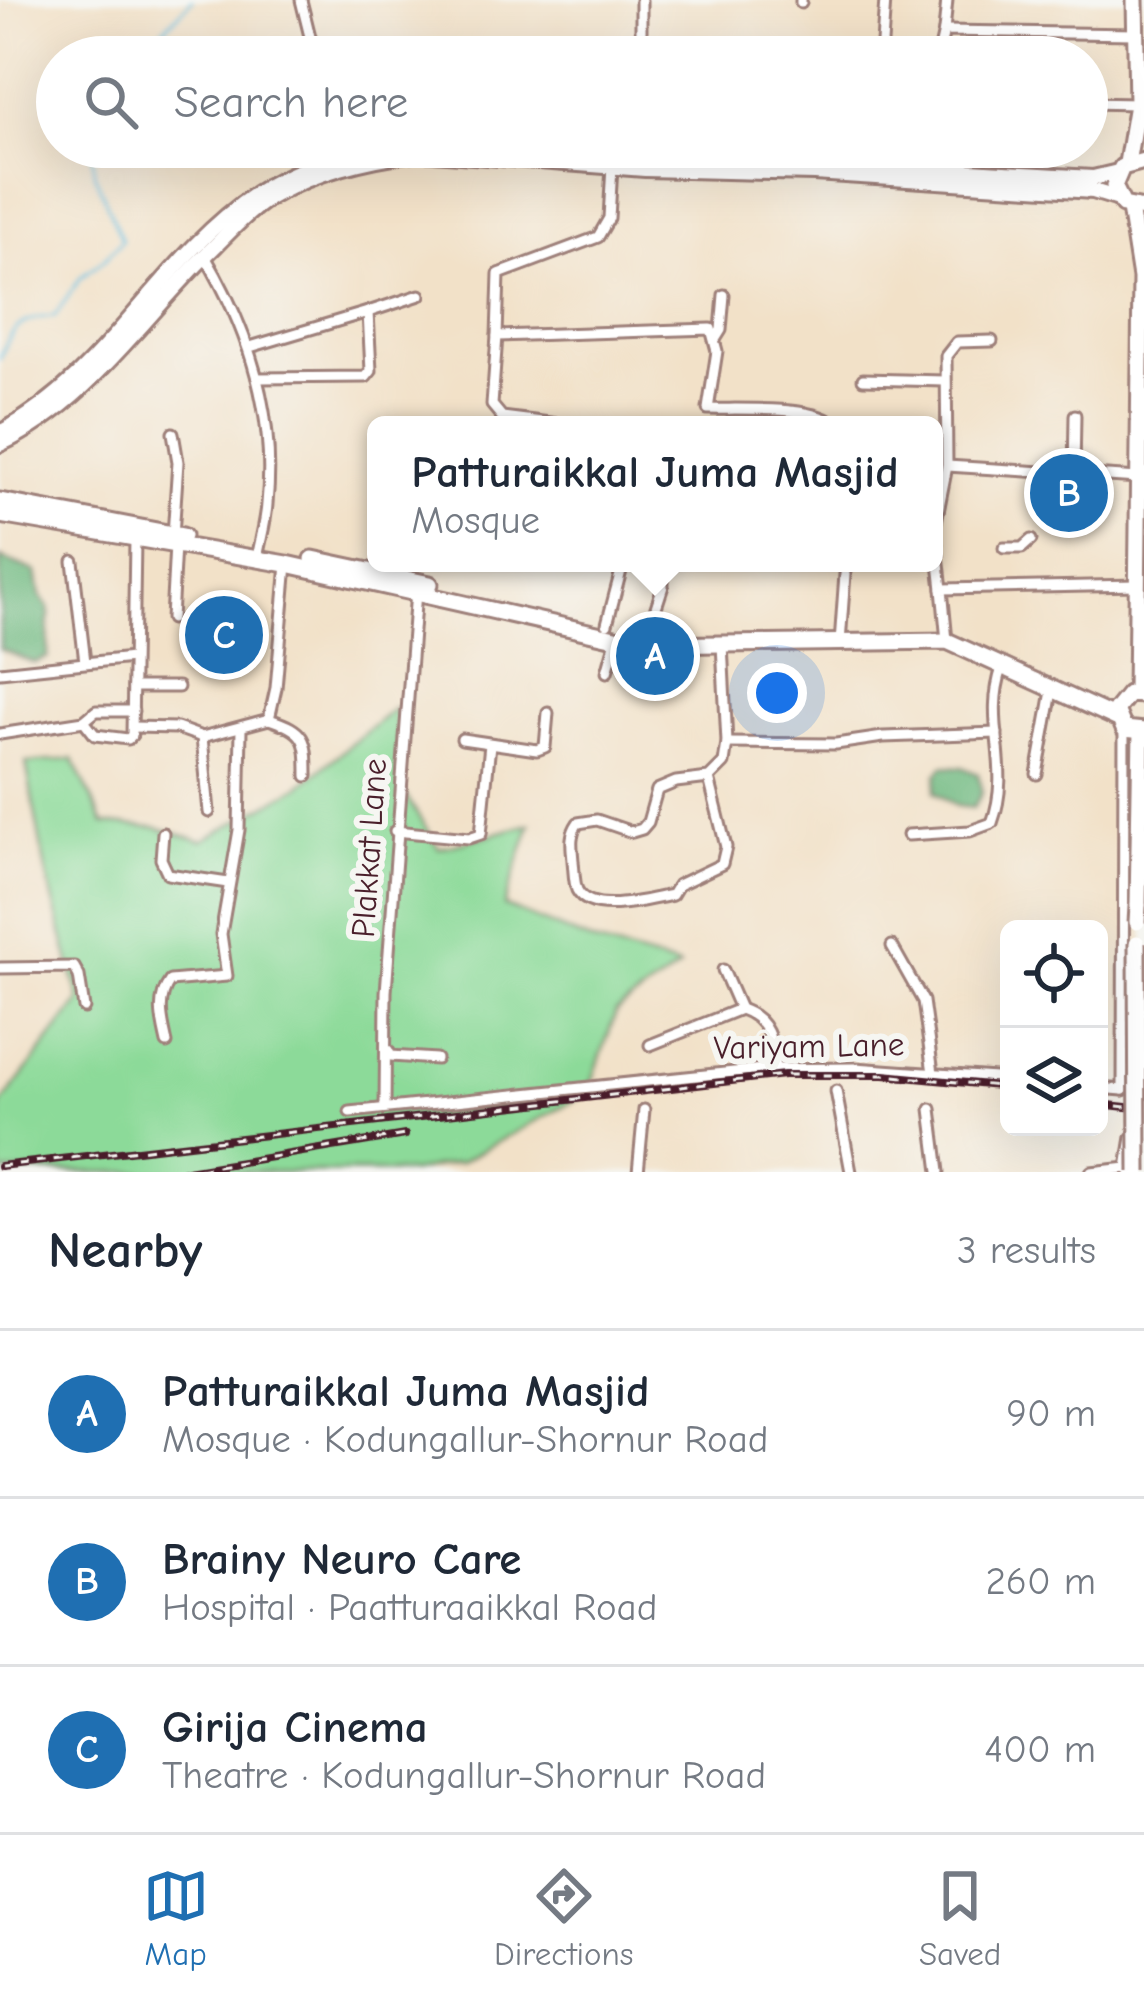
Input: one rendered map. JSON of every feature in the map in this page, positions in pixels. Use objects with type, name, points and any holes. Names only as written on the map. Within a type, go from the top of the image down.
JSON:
[{"type":"main road","points":[[1132,1171],[1140,762],[1132,728],[1118,703],[1140,693],[1136,585],[1143,404],[1141,278],[1131,206],[1114,186],[1130,165],[1137,104],[1135,0]]},
{"type":"main road","points":[[1137,104],[1144,131]]},
{"type":"main road","points":[[953,168],[1093,178],[1130,165]]},
{"type":"main road","points":[[0,433],[39,411],[87,370],[201,252],[315,168]]},
{"type":"main road","points":[[757,168],[1093,191],[1131,206]]},
{"type":"main road","points":[[0,445],[32,429],[86,386],[201,252]]},
{"type":"main road","points":[[1141,278],[1144,260]]},
{"type":"main road","points":[[0,501],[174,540],[367,570]]},
{"type":"main road","points":[[0,515],[135,539],[174,540]]},
{"type":"main road","points":[[258,554],[287,564],[612,631]]},
{"type":"main road","points":[[378,572],[612,631],[646,645],[653,639],[722,644],[946,641],[1132,728]]},
{"type":"street","points":[[301,0],[310,36]]},
{"type":"street","points":[[641,0],[641,36]]},
{"type":"street","points":[[882,36],[885,0]]},
{"type":"street","points":[[943,36],[947,0]]},
{"type":"street","points":[[944,31],[1009,36]]},
{"type":"street","points":[[1108,44],[1139,46]]},
{"type":"street","points":[[1108,103],[1137,104]]},
{"type":"street","points":[[517,416],[495,412],[492,405],[499,274],[598,237],[609,218],[612,168]]},
{"type":"street","points":[[201,252],[250,347],[257,378],[268,461],[267,505],[258,554]]},
{"type":"street","points":[[250,347],[420,295]]},
{"type":"street","points":[[706,416],[724,295]]},
{"type":"street","points":[[257,378],[366,377],[371,370],[368,312]]},
{"type":"street","points":[[497,336],[703,327],[711,329],[716,338]]},
{"type":"street","points":[[943,481],[946,356],[957,342],[992,341]]},
{"type":"street","points":[[863,379],[945,381]]},
{"type":"street","points":[[708,409],[823,416]]},
{"type":"street","points":[[1074,474],[1075,415]]},
{"type":"street","points":[[171,620],[178,462],[173,433]]},
{"type":"street","points":[[946,466],[1139,478]]},
{"type":"street","points":[[84,721],[95,735],[128,739],[133,727],[135,539]]},
{"type":"street","points":[[1004,548],[1022,548],[1031,540]]},
{"type":"street","points":[[73,561],[86,662]]},
{"type":"street","points":[[269,719],[287,564]]},
{"type":"street","points":[[607,672],[621,572]]},
{"type":"street","points":[[653,639],[661,572]]},
{"type":"street","points":[[938,572],[946,641]]},
{"type":"street","points":[[839,643],[845,574]]},
{"type":"street","points":[[943,589],[1136,585]]},
{"type":"street","name":"Plakkat Lane","points":[[386,1108],[395,831],[416,591]]},
{"type":"street","points":[[709,778],[726,847],[722,864],[678,885],[672,895],[588,902],[577,890],[574,872],[571,837],[578,824],[597,820],[632,832],[642,829],[656,790],[709,778],[724,764],[722,644]]},
{"type":"street","points":[[0,672],[133,658]]},
{"type":"street","points":[[908,835],[984,829],[992,823],[1003,775],[993,719],[1002,668]]},
{"type":"street","points":[[133,687],[178,687]]},
{"type":"street","points":[[1037,775],[1052,691]]},
{"type":"street","points":[[0,734],[84,721],[96,711],[133,711]]},
{"type":"street","points":[[462,739],[545,748],[548,712]]},
{"type":"street","points":[[133,727],[177,728],[202,737],[269,719],[295,727],[307,744],[307,776]]},
{"type":"street","points":[[1123,1090],[1124,796],[1132,728]]},
{"type":"street","points":[[167,1043],[160,1007],[170,981],[226,976],[221,934],[239,830],[241,729]]},
{"type":"street","points":[[727,743],[836,744],[883,737],[997,733]]},
{"type":"street","points":[[202,737],[209,812]]},
{"type":"street","points":[[395,831],[469,838],[481,834],[490,744]]},
{"type":"street","points":[[163,833],[161,859],[168,874],[228,884]]},
{"type":"street","points":[[1123,914],[1144,914]]},
{"type":"street","points":[[892,946],[922,1001],[933,1072]]},
{"type":"street","points":[[0,968],[74,967],[84,1008]]},
{"type":"street","points":[[723,970],[740,1010]]},
{"type":"street","points":[[650,1045],[740,1010],[754,1014],[771,1035],[775,1069]]},
{"type":"street","points":[[386,1045],[392,1056],[436,1059]]},
{"type":"street","name":"Variyam Lane","points":[[350,1112],[610,1082],[775,1069],[1000,1078]]},
{"type":"street","points":[[1108,1089],[1144,1091]]},
{"type":"street","points":[[836,1091],[851,1172]]},
{"type":"street","points":[[931,1109],[940,1172]]},
{"type":"street","points":[[638,1172],[644,1110]]},
{"type":"street","points":[[1090,1172],[1132,1171],[1131,1137],[1144,1137]]},
{"type":"green space","points":[[0,558],[36,572],[40,595],[49,608],[48,657],[34,663],[0,649]]},
{"type":"green space","points":[[395,708],[402,790],[439,848],[531,824],[504,906],[595,943],[680,967],[616,1012],[588,1093],[460,1162],[412,1172],[0,1172],[0,1106],[80,1001],[46,872],[26,763],[73,759],[104,824],[155,827],[202,841],[300,786]]},
{"type":"green space","points":[[943,766],[978,774],[982,793],[973,808],[956,806],[935,792]]},
{"type":"waterway","points":[[157,36],[192,0]]},
{"type":"waterway","points":[[0,359],[19,326],[55,316],[81,277],[122,240],[94,168]]},
{"type":"railway","points":[[0,1166],[784,1075],[884,1075],[1000,1086]]},
{"type":"railway","points":[[1108,1105],[1144,1109]]},
{"type":"railway","points":[[181,1172],[405,1135]]},
{"type":"place","name":"Brainy Neuro Care","points":[[1069,493]]},
{"type":"place","name":"Girija Cinema","points":[[224,635]]},
{"type":"place","name":"Patturaikkal Juma Masjid","points":[[655,656]]}]
